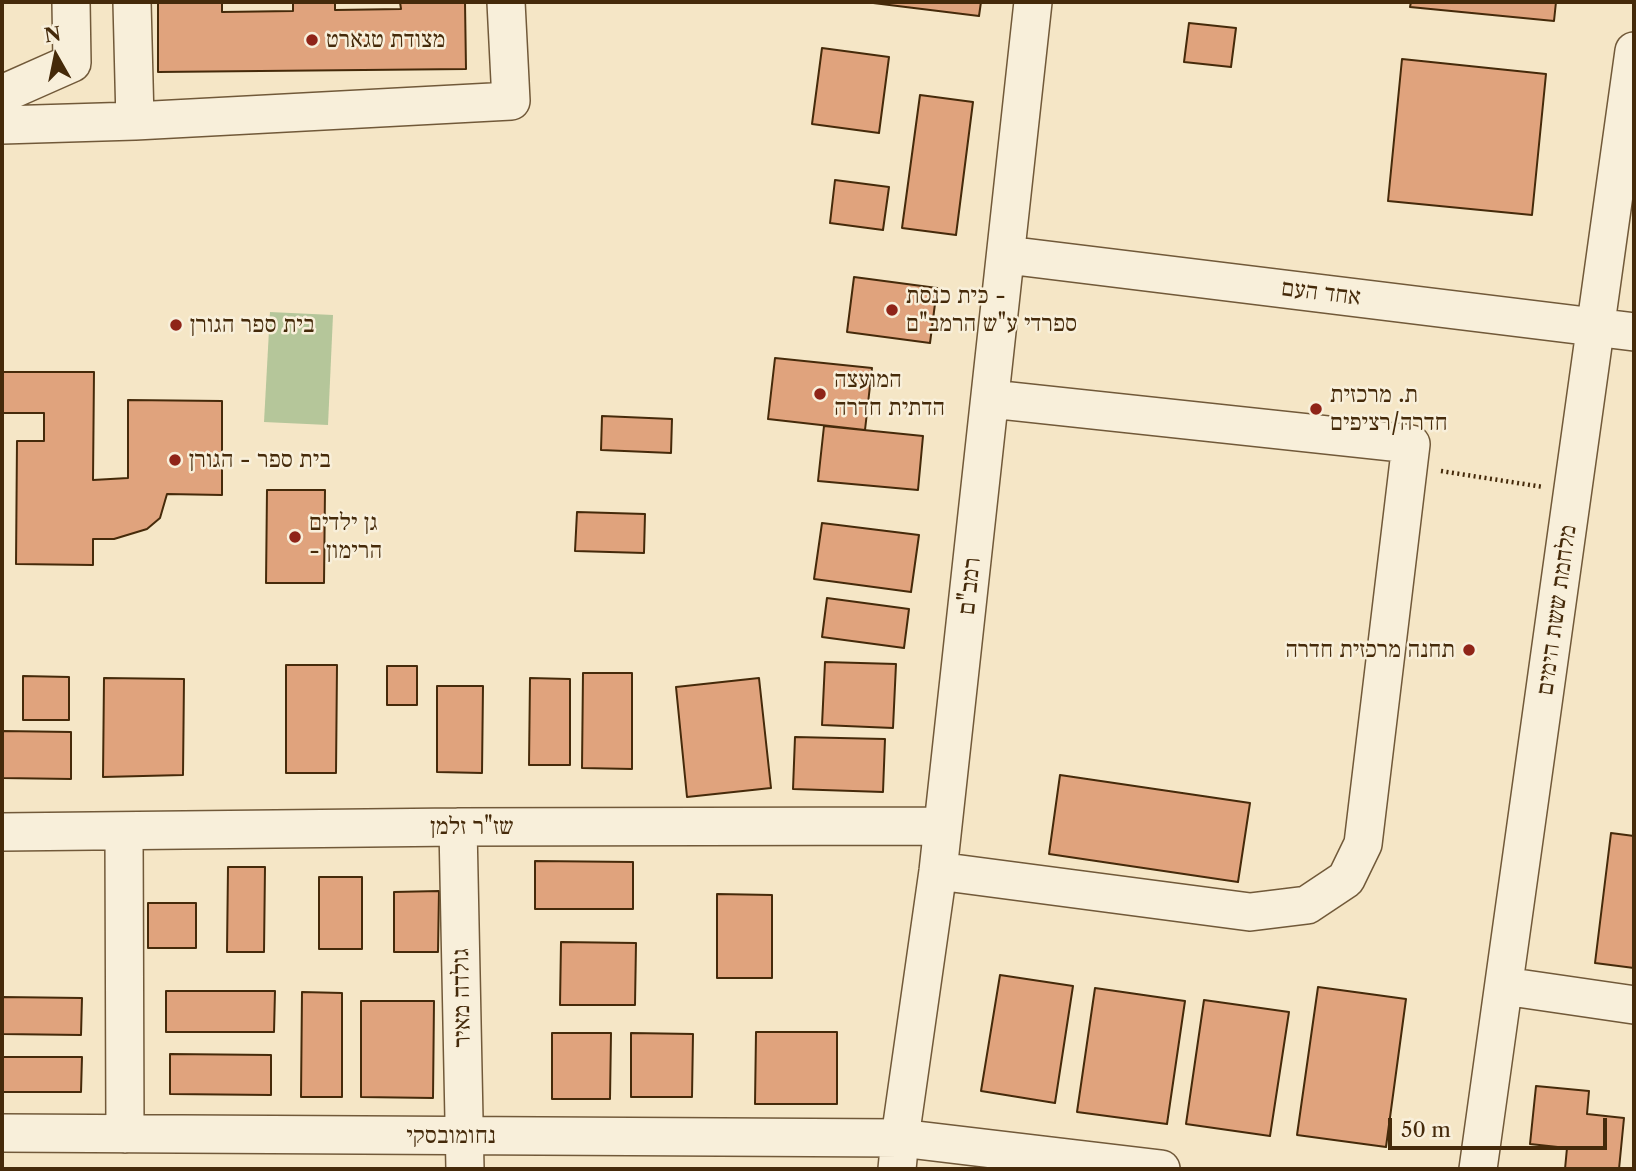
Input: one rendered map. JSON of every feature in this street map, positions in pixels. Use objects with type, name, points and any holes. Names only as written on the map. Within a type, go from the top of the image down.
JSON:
[{"type":"street","points":[[2,94],[72,62],[71,2]]},
{"type":"street","points":[[132,2],[135,121]]},
{"type":"street","points":[[2,125],[511,102],[506,2]]},
{"type":"street","name":"רמב\"ם","points":[[898,1153],[938,871],[1007,255],[1032,2]]},
{"type":"street","name":"מלחמת ששת הימים","points":[[1478,1169],[1634,51]]},
{"type":"street","name":"אחד העם","points":[[1007,255],[1634,332]]},
{"type":"street","points":[[938,871],[1250,912],[1307,905],[1346,879],[1363,844],[1411,444],[991,399]]},
{"type":"street","name":"שז\"ר זלמן","points":[[2,832],[943,826]]},
{"type":"street","name":"גולדה מאיר","points":[[458,827],[465,1152]]},
{"type":"street","points":[[124,831],[125,1134]]},
{"type":"street","points":[[1504,986],[1634,1004]]},
{"type":"street","name":"נחומובסקי","points":[[2,1133],[125,1134],[465,1152],[898,1153],[1161,1169]]},
{"type":"path","points":[[1433,470],[1574,492]]},
{"type":"green space","points":[[270,312],[333,315],[328,425],[264,422]]},
{"type":"building","name":"מצודת טגארט","points":[[158,2],[222,2],[222,12],[293,11],[293,2],[335,2],[335,10],[401,9],[400,2],[465,2],[466,69],[158,72]]},
{"type":"building","points":[[865,2],[981,2],[979,16]]},
{"type":"building","points":[[1411,2],[1556,2],[1554,21],[1410,7]]},
{"type":"building","points":[[1189,23],[1236,28],[1231,67],[1184,62]]},
{"type":"building","points":[[822,48],[889,57],[879,133],[812,124]]},
{"type":"building","points":[[1402,59],[1546,74],[1532,215],[1388,201]]},
{"type":"building","points":[[920,95],[973,102],[956,235],[902,228]]},
{"type":"building","points":[[835,180],[889,187],[883,230],[830,223]]},
{"type":"building","name":"כית כנסת - ספרדי ע\"ש הרמב\"ם","points":[[854,277],[937,288],[930,343],[847,332]]},
{"type":"building","name":"המועצה הדתית חדרה","points":[[775,358],[872,368],[865,430],[768,419]]},
{"type":"building","name":"בית ספר - הגורן","points":[[2,372],[94,372],[93,480],[128,478],[128,400],[222,401],[222,495],[167,494],[160,518],[147,529],[114,539],[93,539],[93,565],[16,564],[17,441],[44,441],[44,413],[2,413]]},
{"type":"building","points":[[602,416],[672,419],[671,453],[601,450]]},
{"type":"building","points":[[824,426],[923,436],[918,490],[818,481]]},
{"type":"building","name":"גן ילדים - הרימון","points":[[267,490],[325,490],[324,583],[266,583]]},
{"type":"building","points":[[577,512],[645,514],[644,553],[575,551]]},
{"type":"building","points":[[822,523],[919,535],[911,592],[814,579]]},
{"type":"building","points":[[827,598],[909,609],[904,648],[822,637]]},
{"type":"building","points":[[825,662],[896,664],[893,728],[822,725]]},
{"type":"building","points":[[286,665],[337,665],[336,773],[286,773]]},
{"type":"building","points":[[387,666],[417,666],[417,705],[387,705]]},
{"type":"building","points":[[583,673],[632,673],[632,769],[582,768]]},
{"type":"building","points":[[23,676],[69,677],[69,720],[23,720]]},
{"type":"building","points":[[104,678],[184,679],[183,775],[103,777]]},
{"type":"building","points":[[530,678],[570,679],[570,765],[529,765]]},
{"type":"building","points":[[759,678],[771,788],[687,797],[676,687]]},
{"type":"building","points":[[437,686],[483,686],[482,773],[437,772]]},
{"type":"building","points":[[2,731],[71,732],[71,779],[2,778]]},
{"type":"building","points":[[795,737],[885,739],[883,792],[793,789]]},
{"type":"building","points":[[1060,775],[1250,803],[1238,882],[1049,854]]},
{"type":"building","points":[[1611,833],[1634,836],[1634,968],[1595,963]]},
{"type":"building","points":[[535,861],[633,862],[633,909],[535,909]]},
{"type":"building","points":[[228,867],[265,867],[264,952],[227,952]]},
{"type":"building","points":[[319,877],[362,877],[362,949],[319,949]]},
{"type":"building","points":[[439,891],[438,952],[394,952],[394,892]]},
{"type":"building","points":[[717,894],[772,895],[772,978],[717,978]]},
{"type":"building","points":[[148,903],[196,903],[196,948],[148,948]]},
{"type":"building","points":[[561,942],[636,943],[635,1005],[560,1005]]},
{"type":"building","points":[[1000,975],[1073,986],[1055,1103],[981,1091]]},
{"type":"building","points":[[1318,987],[1406,999],[1386,1147],[1297,1135]]},
{"type":"building","points":[[1095,988],[1185,1001],[1167,1124],[1077,1112]]},
{"type":"building","points":[[166,991],[275,991],[274,1032],[166,1032]]},
{"type":"building","points":[[302,992],[342,993],[342,1097],[301,1097]]},
{"type":"building","points":[[2,997],[82,998],[81,1035],[2,1034]]},
{"type":"building","points":[[1204,1000],[1289,1012],[1270,1136],[1186,1124]]},
{"type":"building","points":[[361,1001],[434,1001],[433,1098],[361,1097]]},
{"type":"building","points":[[756,1032],[837,1032],[837,1104],[755,1104]]},
{"type":"building","points":[[552,1033],[611,1033],[610,1099],[552,1099]]},
{"type":"building","points":[[631,1033],[693,1034],[692,1097],[631,1097]]},
{"type":"building","points":[[170,1054],[271,1055],[271,1095],[170,1094]]},
{"type":"building","points":[[2,1057],[82,1057],[81,1092],[2,1092]]},
{"type":"building","points":[[1536,1086],[1589,1091],[1587,1114],[1624,1118],[1619,1169],[1565,1169],[1567,1148],[1530,1144]]},
{"type":"place","name":"מצודת טגארט","points":[[312,40]]},
{"type":"place","name":"כית כנסת - ספרדי ע\"ש הרמב\"ם","points":[[892,310]]},
{"type":"place","name":"בית ספר הגורן","points":[[176,325]]},
{"type":"place","name":"המועצה הדתית חדרה","points":[[820,394]]},
{"type":"place","name":"ת. מרכזית חדרה/רציפים","points":[[1316,409]]},
{"type":"place","name":"בית ספר - הגורן","points":[[175,460]]},
{"type":"place","name":"גן ילדים - הרימון","points":[[295,537]]},
{"type":"place","name":"תחנה מרכזית חדרה","points":[[1469,650]]}]
